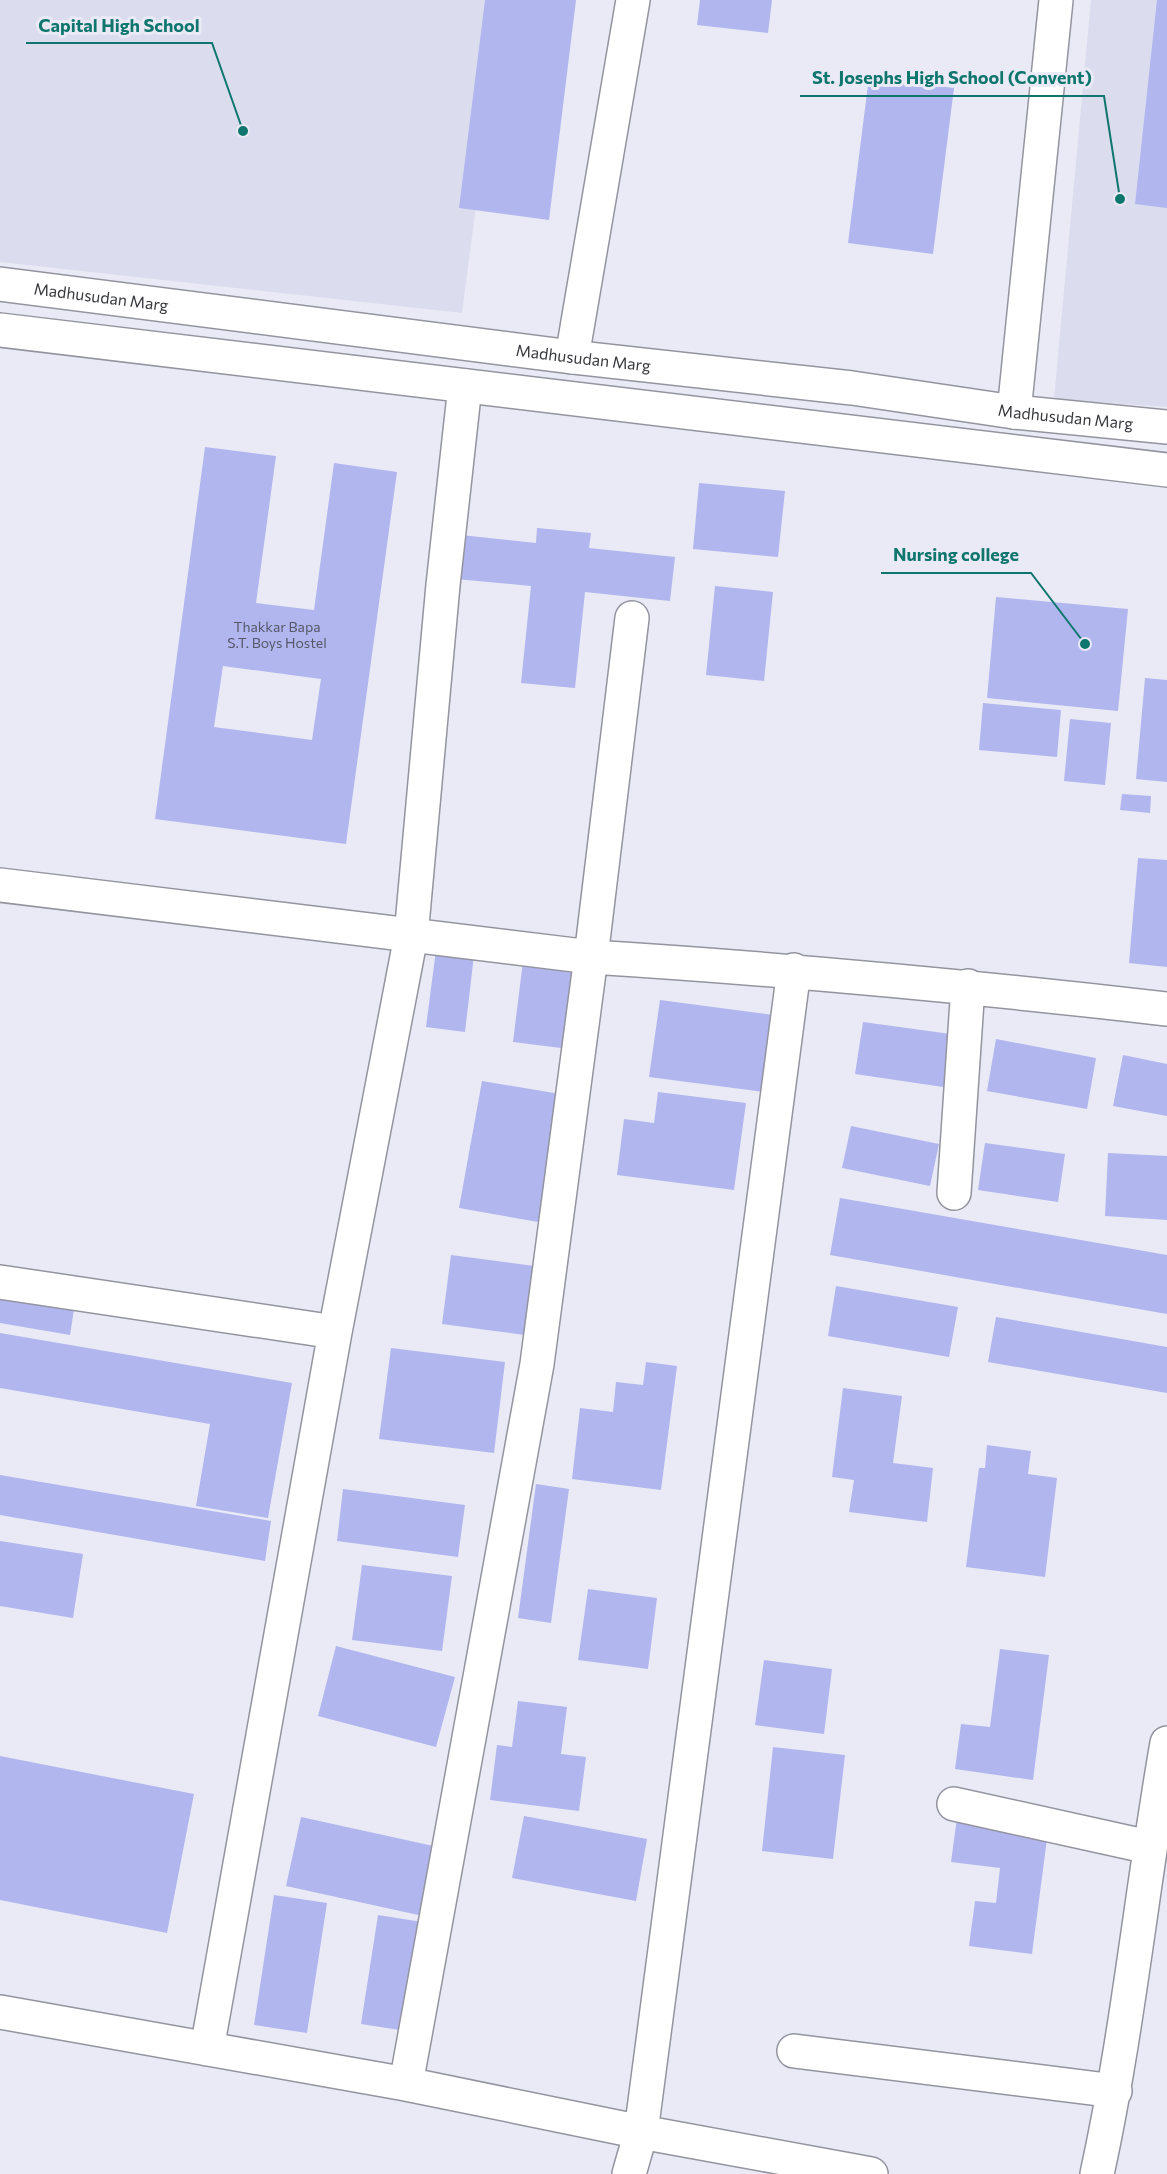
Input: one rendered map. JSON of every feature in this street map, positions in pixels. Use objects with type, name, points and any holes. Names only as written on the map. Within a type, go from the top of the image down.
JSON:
[{"type":"street","points":[[572,357],[633,0]]},
{"type":"street","points":[[1014,412],[1056,0]]},
{"type":"street","name":"Madhusudan Marg","points":[[0,284],[572,357],[745,375],[1014,412],[1167,428]]},
{"type":"street","points":[[0,330],[1167,470]]},
{"type":"street","points":[[207,2049],[335,1332],[411,936],[443,585],[465,386]]},
{"type":"street","points":[[406,2084],[537,1364],[591,957],[632,618]]},
{"type":"street","points":[[0,885],[591,957],[794,970],[968,986],[1167,1010]]},
{"type":"street","points":[[629,2174],[641,2132],[794,970]]},
{"type":"street","points":[[954,1193],[968,986]]},
{"type":"street","points":[[0,1282],[335,1332]]},
{"type":"street","points":[[1097,2174],[1115,2091],[1149,1847],[1167,1743]]},
{"type":"street","points":[[954,1804],[1149,1847]]},
{"type":"street","points":[[0,2012],[406,2084],[641,2132],[871,2174]]},
{"type":"street","points":[[794,2051],[1115,2091]]},
{"type":"shaded area","points":[[0,0],[503,0],[462,313],[0,262]]},
{"type":"shaded area","points":[[1091,0],[1167,0],[1167,407],[1054,399]]},
{"type":"building","points":[[485,0],[576,0],[549,220],[459,208]]},
{"type":"building","points":[[700,0],[772,0],[768,33],[697,25]]},
{"type":"building","points":[[1157,0],[1167,0],[1167,208],[1135,204]]},
{"type":"building","points":[[869,77],[954,88],[933,254],[848,243]]},
{"type":"building","points":[[205,447],[276,456],[256,603],[314,610],[334,463],[397,472],[346,844],[155,819]],"holes":[[[223,666],[321,679],[312,740],[214,727]]]},
{"type":"building","points":[[699,483],[785,491],[778,557],[693,549]]},
{"type":"building","points":[[537,528],[591,533],[589,548],[675,557],[670,601],[585,592],[575,688],[521,683],[531,586],[456,579],[461,535],[536,543]]},
{"type":"building","points":[[715,586],[773,592],[764,681],[706,675]]},
{"type":"building","points":[[996,597],[1128,609],[1118,711],[987,698]]},
{"type":"building","points":[[1145,678],[1167,680],[1167,782],[1136,779]]},
{"type":"building","points":[[983,703],[1061,710],[1057,757],[979,750]]},
{"type":"building","points":[[1070,719],[1111,723],[1105,785],[1064,781]]},
{"type":"building","points":[[1122,794],[1151,796],[1150,813],[1120,810]]},
{"type":"building","points":[[1138,858],[1167,860],[1167,967],[1129,963]]},
{"type":"building","points":[[436,950],[474,955],[465,1032],[426,1027]]},
{"type":"building","points":[[523,961],[579,969],[569,1049],[513,1042]]},
{"type":"building","points":[[660,1000],[774,1015],[764,1092],[649,1077]]},
{"type":"building","points":[[863,1022],[958,1035],[950,1088],[855,1074]]},
{"type":"building","points":[[996,1039],[1096,1058],[1087,1109],[987,1091]]},
{"type":"building","points":[[1123,1055],[1167,1064],[1167,1116],[1113,1106]]},
{"type":"building","points":[[482,1081],[566,1095],[544,1223],[459,1208]]},
{"type":"building","points":[[658,1092],[746,1103],[734,1190],[617,1175],[624,1119],[654,1123]]},
{"type":"building","points":[[851,1126],[939,1144],[930,1186],[842,1168]]},
{"type":"building","points":[[985,1143],[1065,1154],[1058,1202],[978,1190]]},
{"type":"building","points":[[1108,1153],[1167,1156],[1167,1220],[1105,1216]]},
{"type":"building","points":[[840,1198],[1167,1255],[1167,1314],[830,1255]]},
{"type":"building","points":[[451,1255],[534,1266],[525,1335],[442,1324]]},
{"type":"building","points":[[836,1286],[958,1307],[949,1357],[828,1336]]},
{"type":"building","points":[[0,1291],[75,1303],[70,1335],[0,1323]]},
{"type":"building","points":[[996,1317],[1167,1347],[1167,1393],[988,1362]]},
{"type":"building","points":[[0,1333],[292,1383],[268,1518],[196,1506],[210,1424],[0,1388]]},
{"type":"building","points":[[391,1348],[505,1362],[494,1453],[379,1439]]},
{"type":"building","points":[[646,1362],[677,1366],[661,1490],[572,1479],[580,1408],[613,1412],[616,1382],[643,1385]]},
{"type":"building","points":[[843,1388],[902,1396],[893,1463],[933,1468],[927,1522],[849,1512],[854,1480],[832,1477]]},
{"type":"building","points":[[987,1445],[1031,1451],[1028,1474],[1057,1478],[1045,1577],[966,1567],[979,1468],[985,1468]]},
{"type":"building","points":[[0,1475],[271,1521],[265,1561],[0,1515]]},
{"type":"building","points":[[536,1484],[569,1489],[551,1623],[518,1618]]},
{"type":"building","points":[[343,1489],[465,1505],[458,1557],[337,1541]]},
{"type":"building","points":[[0,1541],[83,1554],[73,1618],[0,1606]]},
{"type":"building","points":[[362,1565],[452,1576],[442,1651],[352,1640]]},
{"type":"building","points":[[588,1589],[657,1598],[648,1669],[578,1660]]},
{"type":"building","points":[[336,1646],[455,1677],[436,1747],[318,1716]]},
{"type":"building","points":[[1000,1649],[1049,1655],[1033,1780],[955,1769],[961,1724],[990,1727]]},
{"type":"building","points":[[764,1660],[832,1669],[824,1734],[755,1725]]},
{"type":"building","points":[[518,1701],[567,1707],[561,1754],[586,1757],[579,1811],[490,1800],[497,1745],[512,1747]]},
{"type":"building","points":[[773,1747],[845,1755],[833,1859],[762,1851]]},
{"type":"building","points":[[0,1756],[194,1794],[167,1933],[0,1900]]},
{"type":"building","points":[[524,1816],[647,1839],[636,1901],[512,1878]]},
{"type":"building","points":[[301,1817],[438,1847],[423,1916],[286,1886]]},
{"type":"building","points":[[957,1818],[1048,1831],[1032,1954],[969,1946],[975,1901],[996,1903],[1000,1868],[951,1862]]},
{"type":"building","points":[[274,1895],[327,1903],[307,2033],[254,2025]]},
{"type":"building","points":[[378,1915],[422,1922],[406,2031],[361,2024]]},
{"type":"place","name":"Capital High School","points":[[243,131]]},
{"type":"place","name":"St. Josephs High School (Convent)","points":[[1120,199]]},
{"type":"place","name":"Nursing college","points":[[1085,644]]}]
